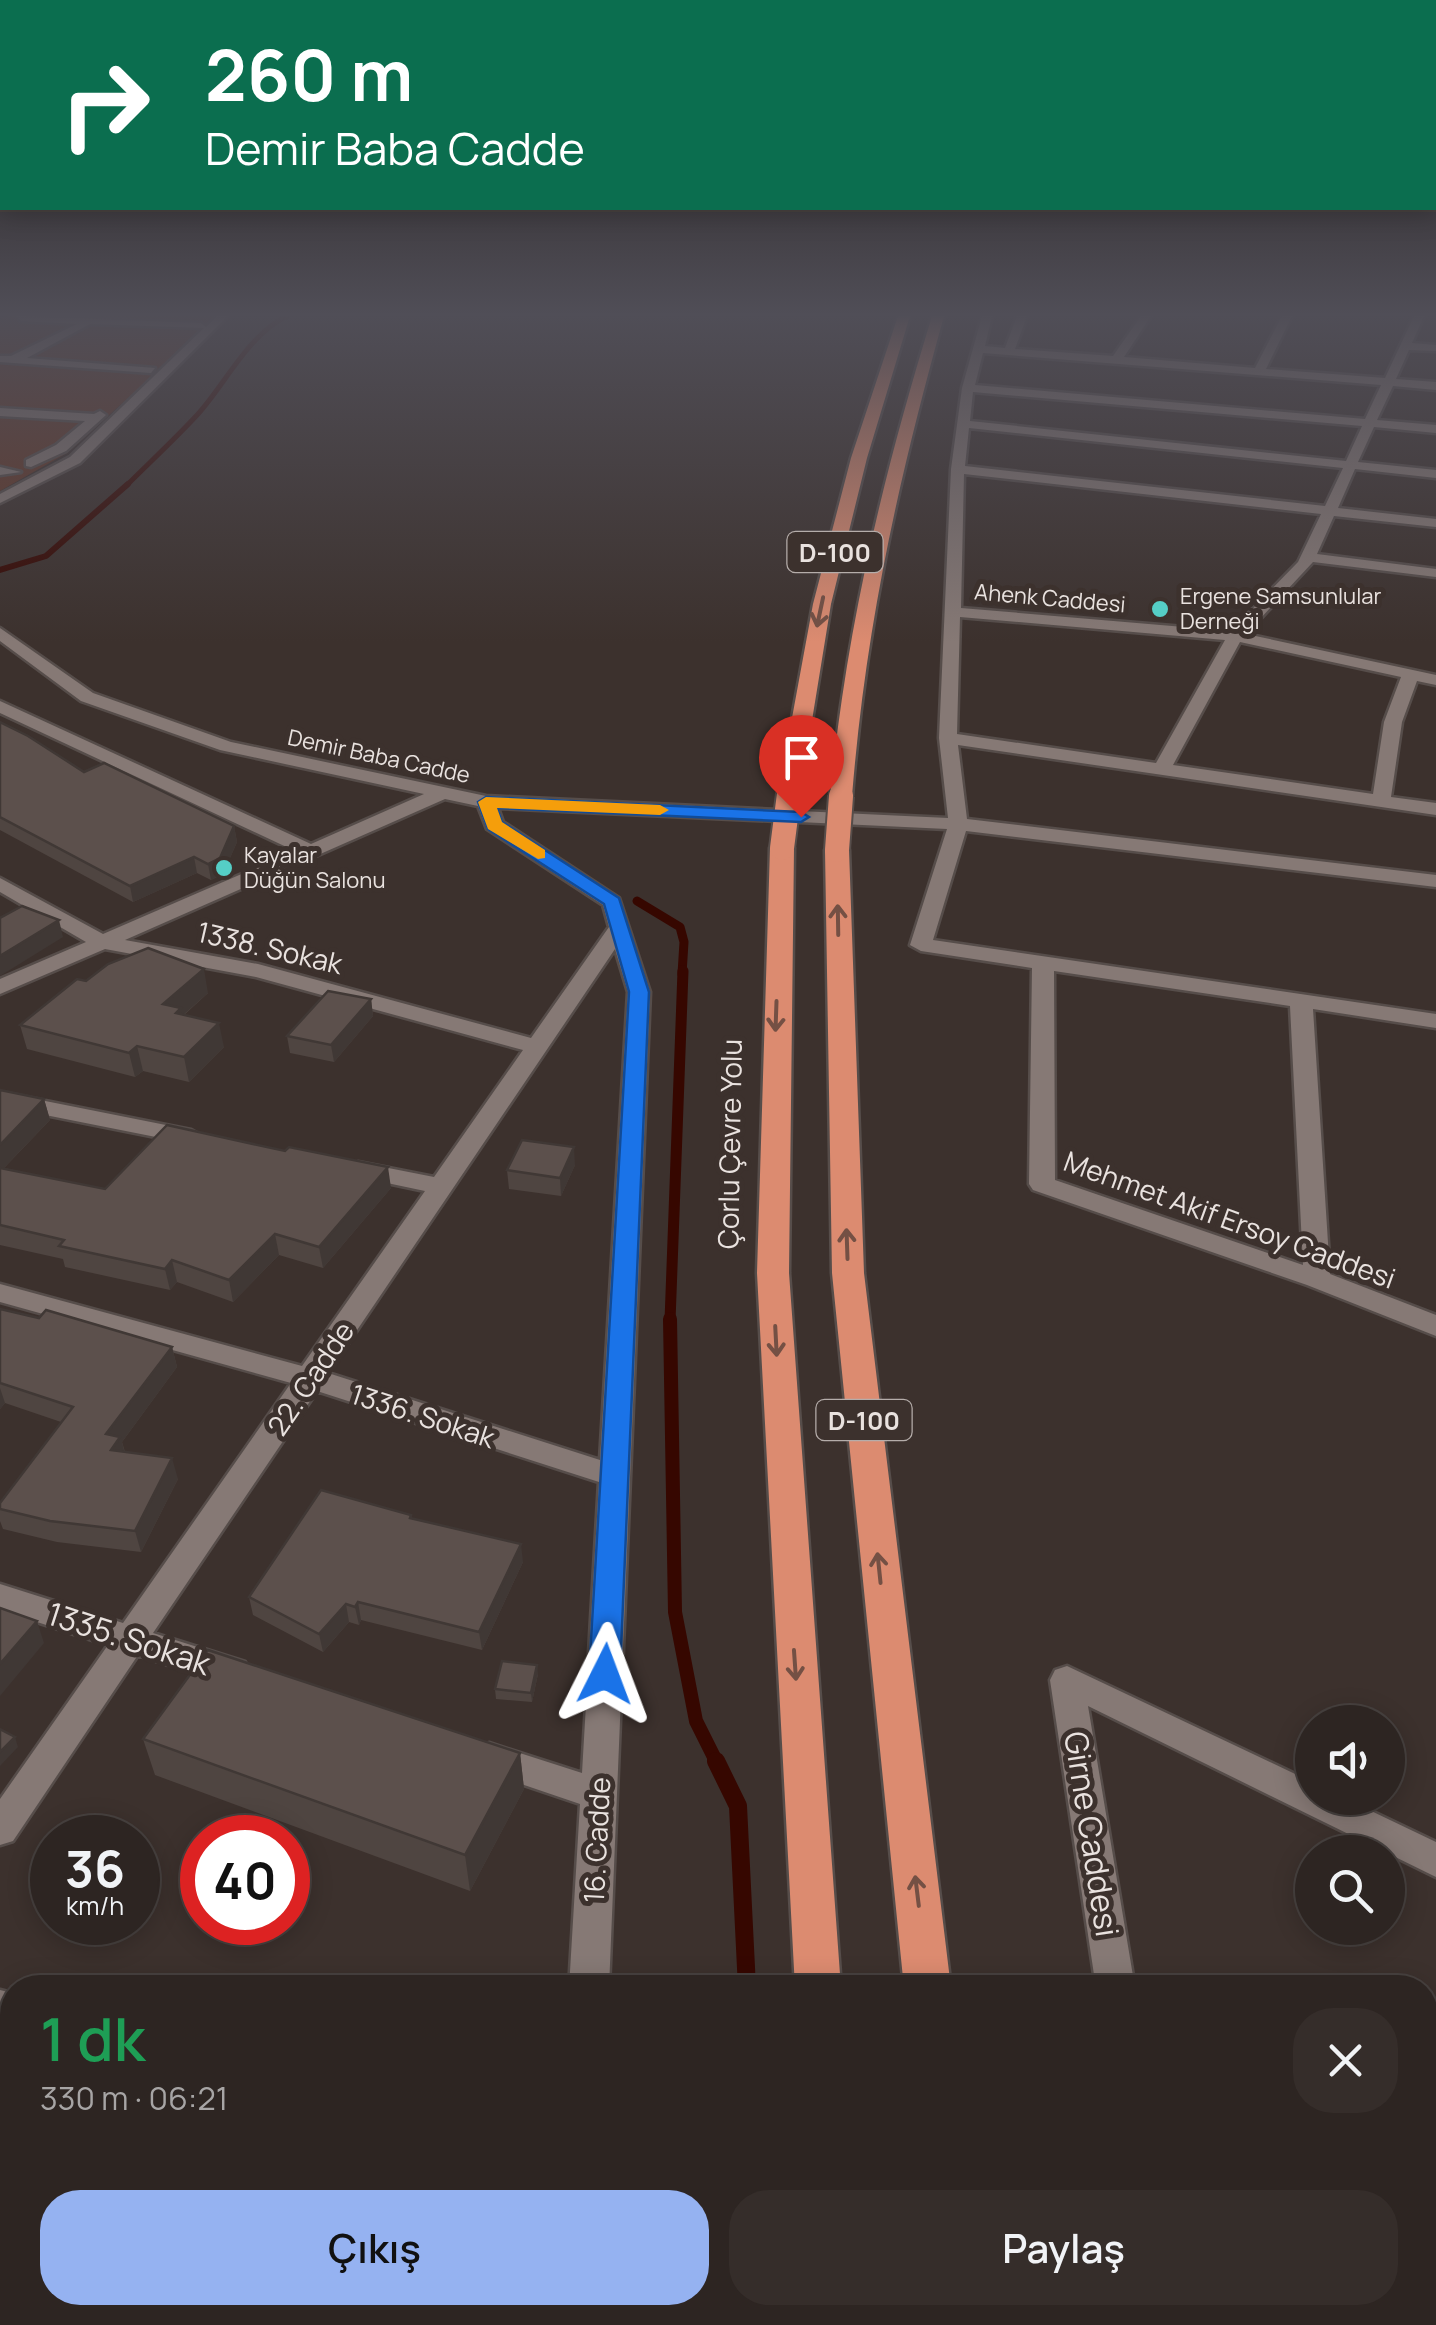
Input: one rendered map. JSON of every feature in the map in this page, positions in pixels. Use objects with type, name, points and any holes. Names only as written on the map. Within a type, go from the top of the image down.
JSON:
[{"type":"highway","name":"Çorlu Çevre Yolu","points":[[817,1975],[772,1273],[782,848],[822,604],[870,424]]},
{"type":"highway","name":"D-100","points":[[906,424],[865,602],[854,668],[837,850],[848,1273],[927,1975]]},
{"type":"street","points":[[0,479],[7,472],[61,448],[88,424]]},
{"type":"street","points":[[0,499],[75,460],[111,424]]},
{"type":"street","points":[[964,424],[958,469],[948,738],[958,824],[920,944],[1436,1021]]},
{"type":"street","points":[[969,424],[1436,474]]},
{"type":"street","points":[[1162,769],[1235,636],[1308,557],[1369,424]]},
{"type":"street","points":[[1386,424],[1436,429]]},
{"type":"street","points":[[958,469],[1436,523]]},
{"type":"street","points":[[1308,557],[1436,573]]},
{"type":"street","name":"Ahenk Caddesi","points":[[954,612],[1235,636],[1436,680]]},
{"type":"street","name":"Demir Baba Cadde","points":[[0,633],[87,697],[226,746],[486,802],[958,824],[1436,881]]},
{"type":"street","points":[[1381,801],[1392,722],[1410,676]]},
{"type":"street","points":[[0,706],[309,850]]},
{"type":"street","points":[[948,738],[1436,809]]},
{"type":"street","points":[[0,987],[443,793]]},
{"type":"street","name":"16. Cadde","points":[[486,802],[494,825],[612,902],[639,992],[590,1975]]},
{"type":"street","name":"1338. Sokak","points":[[0,884],[102,942],[258,971],[537,1046]]},
{"type":"street","name":"22. Cadde","points":[[0,1829],[620,926]]},
{"type":"street","name":"Mehmet Akif Ersoy Caddesi","points":[[1044,963],[1042,1184],[1436,1326]]},
{"type":"street","points":[[1301,1001],[1317,1280]]},
{"type":"street","points":[[0,1099],[211,1141]]},
{"type":"street","points":[[326,1164],[441,1186]]},
{"type":"street","name":"1336. Sokak","points":[[0,1293],[310,1378],[614,1476]]},
{"type":"street","name":"1335. Sokak","points":[[0,1596],[271,1685]]},
{"type":"street","name":"Girne Caddesi","points":[[1114,1975],[1067,1680],[1436,1860]]},
{"type":"street","points":[[452,1746],[599,1794]]},
{"type":"shaded area","points":[[0,424],[99,424],[67,453],[0,491]]},
{"type":"building","points":[[0,722],[84,772],[104,763],[234,826],[220,858],[208,864],[194,857],[130,886],[0,817]]},
{"type":"building","points":[[22,906],[59,920],[0,956],[0,918]]},
{"type":"building","points":[[148,948],[204,969],[163,1004],[181,1008],[176,1013],[219,1023],[184,1057],[137,1046],[129,1053],[20,1025],[77,979],[86,981],[108,964]]},
{"type":"building","points":[[328,991],[371,999],[331,1045],[287,1036]]},
{"type":"building","points":[[0,1090],[44,1099],[0,1145]]},
{"type":"building","points":[[167,1125],[285,1151],[289,1147],[388,1167],[319,1247],[275,1234],[229,1280],[172,1260],[165,1269],[59,1246],[64,1240],[0,1225],[0,1168],[105,1189]]},
{"type":"building","points":[[522,1140],[574,1147],[560,1178],[507,1170]]},
{"type":"building","points":[[0,1309],[39,1318],[46,1310],[172,1347],[106,1434],[120,1437],[111,1450],[172,1458],[135,1531],[50,1521],[0,1509],[0,1503],[73,1407],[0,1383]]},
{"type":"building","points":[[321,1490],[411,1515],[410,1518],[521,1544],[479,1632],[358,1602],[355,1607],[346,1604],[319,1634],[249,1597]]},
{"type":"building","points":[[0,1608],[37,1621],[0,1664]]},
{"type":"building","points":[[208,1650],[520,1753],[465,1855],[143,1739]]},
{"type":"building","points":[[502,1661],[537,1665],[531,1693],[495,1689]]},
{"type":"building","points":[[0,1729],[15,1737],[0,1752]]},
{"type":"waterway","points":[[128,484],[188,424]]},
{"type":"waterway","points":[[0,570],[46,556],[128,484]]},
{"type":"waterway","points":[[637,901],[680,927],[684,942],[682,974]]},
{"type":"waterway","points":[[670,1320],[683,971]]},
{"type":"waterway","points":[[670,1320],[675,1612],[696,1721],[716,1761]]},
{"type":"waterway","points":[[716,1761],[738,1806],[746,1975]]},
{"type":"slow traffic","points":[[538,854],[494,825],[486,802],[660,810]]},
{"type":"place","name":"Ergene Samsunlular Derneği","points":[[1160,609]]},
{"type":"place","name":"Kayalar Düğün Salonu","points":[[224,868]]},
{"type":"route","points":[[605,1674],[639,992],[612,902],[494,825],[486,802],[801,817]]}]
